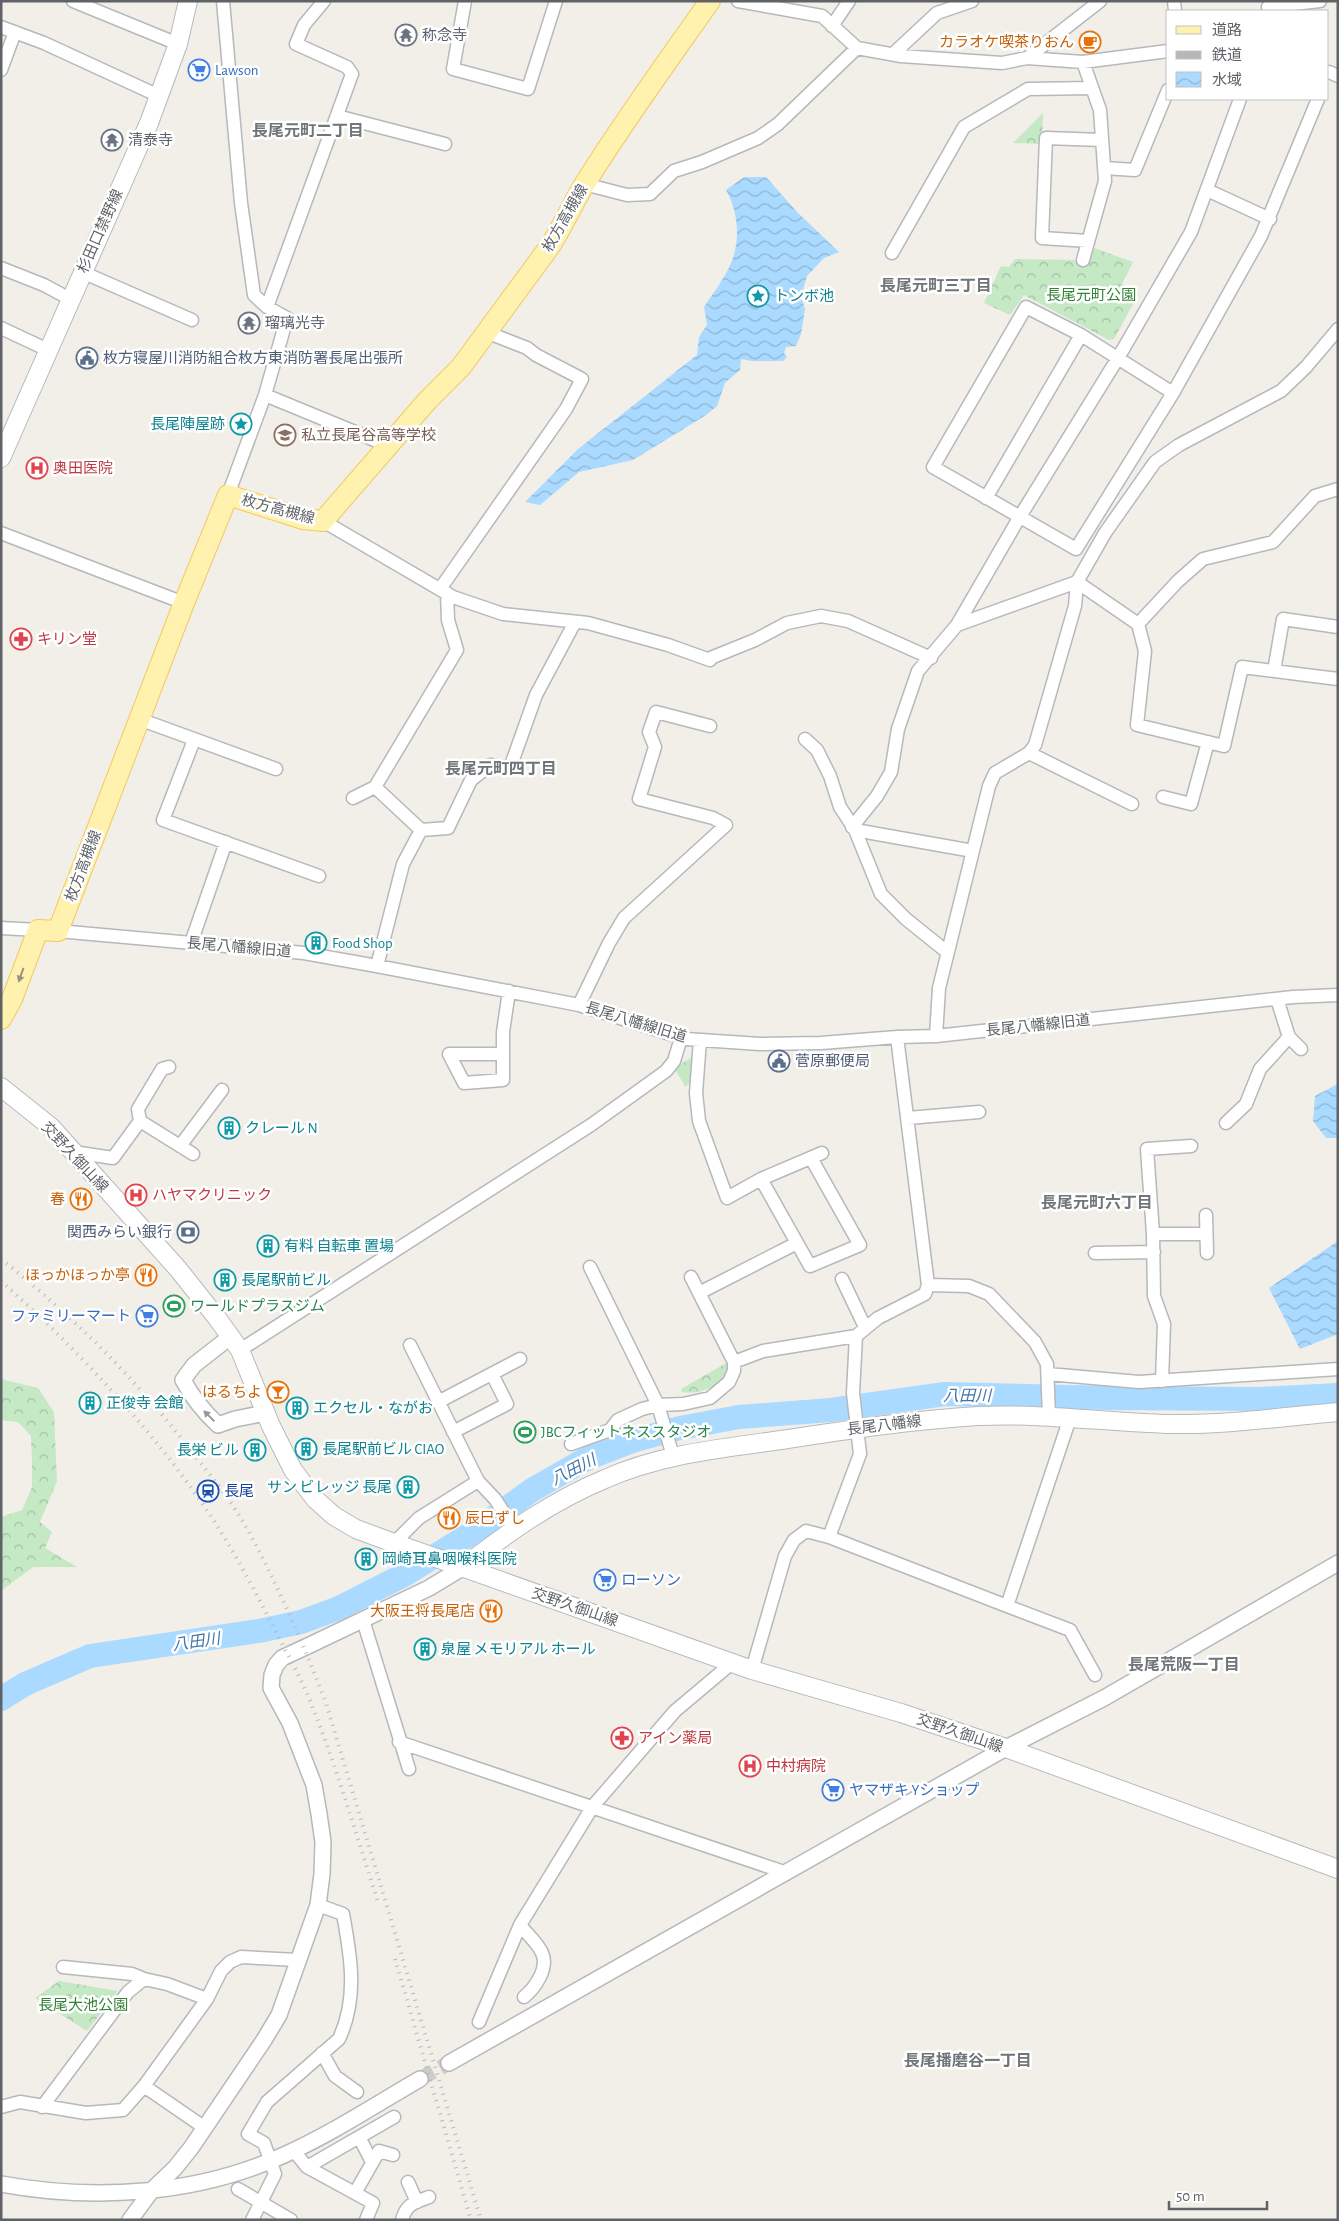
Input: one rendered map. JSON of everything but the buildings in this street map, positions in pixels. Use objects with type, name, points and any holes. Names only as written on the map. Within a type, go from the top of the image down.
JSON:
[{"type":"main road","name":"杉田口禁野線","points":[[1,458],[159,96],[178,44],[188,1]]},
{"type":"main road","name":"枚方高槻線","points":[[1,1019],[48,930],[139,719],[228,495],[304,519],[323,521],[461,367],[550,246],[564,225],[584,184],[710,1]]},
{"type":"main road","name":"交野久御山線","points":[[1,1087],[51,1127],[178,1269],[235,1344],[265,1413],[293,1470],[315,1499],[334,1516],[356,1528],[399,1545],[752,1670],[901,1713],[1006,1748],[1337,1866]]},
{"type":"main road","name":"長尾八幡線","points":[[454,1565],[513,1525],[564,1497],[607,1477],[673,1456],[855,1424],[1049,1412],[1070,1418],[1172,1424],[1219,1423],[1338,1412]]},
{"type":"street","points":[[73,1],[178,44]]},
{"type":"street","points":[[223,1],[249,269],[254,295],[267,308],[287,318],[265,395],[228,495]]},
{"type":"street","points":[[267,308],[352,74],[347,67],[296,44],[304,25],[324,1]]},
{"type":"street","points":[[465,1],[453,69],[528,89],[556,1]]},
{"type":"street","points":[[738,1],[822,16],[856,48],[893,54],[1002,63],[1027,58],[1084,62],[1166,51]]},
{"type":"street","points":[[832,26],[849,1]]},
{"type":"street","points":[[893,54],[937,13],[972,1]]},
{"type":"street","points":[[1027,58],[1100,1]]},
{"type":"street","points":[[1269,10],[1268,7],[1320,1]]},
{"type":"street","points":[[1,27],[44,43],[159,96]]},
{"type":"street","points":[[1,70],[15,32]]},
{"type":"street","points":[[584,184],[627,195],[650,194],[674,171],[702,162],[758,138],[778,124],[856,48]]},
{"type":"street","points":[[1083,260],[1105,181],[1100,110],[1084,62]]},
{"type":"street","points":[[892,253],[964,127],[1028,89],[1092,88]]},
{"type":"street","points":[[1104,168],[1136,170],[1166,95]]},
{"type":"street","points":[[853,828],[877,796],[891,772],[898,729],[918,671],[931,658],[957,625],[1019,518],[1118,358],[1191,232],[1240,100]]},
{"type":"street","points":[[1173,393],[1081,335],[1026,307],[933,467],[1076,550],[1173,393],[1270,219],[1318,100]]},
{"type":"street","points":[[337,116],[445,144]]},
{"type":"street","points":[[1088,241],[1042,238],[1046,138],[1102,140]]},
{"type":"street","points":[[1208,190],[1270,219]]},
{"type":"street","points":[[1,268],[44,285],[70,299]]},
{"type":"street","points":[[82,272],[192,320]]},
{"type":"street","points":[[1,328],[48,350]]},
{"type":"street","points":[[936,1036],[939,988],[989,786],[995,773],[1029,754],[1035,745],[1075,606],[1077,582],[1105,533],[1155,462],[1179,445],[1281,391],[1306,367],[1338,329]]},
{"type":"street","points":[[353,798],[375,787],[457,650],[448,620],[443,591],[566,409],[582,379],[536,355],[527,348],[486,332]]},
{"type":"street","points":[[986,498],[1081,335]]},
{"type":"street","points":[[265,395],[389,446]]},
{"type":"street","points":[[1138,624],[1178,581],[1203,559],[1273,542],[1315,496],[1338,489]]},
{"type":"street","points":[[323,521],[443,591],[503,614],[588,623],[659,643],[709,660],[755,640],[787,622],[821,616],[848,620],[931,658]]},
{"type":"street","points":[[1,533],[184,603]]},
{"type":"street","points":[[1077,582],[1138,624],[1146,651],[1136,725],[1224,746],[1242,667],[1338,679]]},
{"type":"street","points":[[957,625],[1077,582]]},
{"type":"street","points":[[1274,671],[1283,620],[1338,627]]},
{"type":"street","points":[[375,787],[420,830],[448,828],[471,780],[490,765],[510,768],[536,695],[575,622]]},
{"type":"street","points":[[579,1005],[608,943],[624,918],[726,825],[712,818],[639,799],[655,747],[649,732],[656,712],[710,726]]},
{"type":"street","points":[[139,719],[276,769]]},
{"type":"street","points":[[804,739],[817,750],[830,776],[840,807],[853,828],[881,894],[906,918],[947,952]]},
{"type":"street","points":[[194,740],[163,820],[319,876]]},
{"type":"street","points":[[1163,797],[1191,804],[1208,742]]},
{"type":"street","points":[[1029,754],[1132,804]]},
{"type":"street","points":[[853,828],[973,851]]},
{"type":"street","points":[[377,966],[403,864],[420,830]]},
{"type":"street","points":[[190,943],[226,842]]},
{"type":"street","name":"長尾八幡線旧道","points":[[1,928],[48,930],[304,953],[579,1005],[681,1038],[760,1044],[821,1043],[936,1036],[1277,999],[1338,995]]},
{"type":"street","points":[[501,1054],[509,991]]},
{"type":"street","points":[[1277,999],[1289,1037],[1301,1049]]},
{"type":"street","points":[[734,1362],[763,1351],[856,1336],[878,1318],[925,1294],[928,1285],[897,1037]]},
{"type":"street","points":[[1226,1123],[1246,1104],[1260,1069],[1289,1037]]},
{"type":"street","points":[[265,1413],[235,1418],[218,1425],[204,1412],[190,1394],[183,1380],[194,1365],[235,1344],[602,1117],[666,1071],[674,1061],[681,1038]]},
{"type":"street","points":[[700,1040],[696,1092],[699,1121],[727,1198],[762,1179],[817,1155],[860,1245],[810,1266],[762,1179]]},
{"type":"street","points":[[73,1152],[113,1158],[140,1121],[138,1108],[162,1069],[169,1067]]},
{"type":"street","points":[[180,1146],[222,1090]]},
{"type":"street","points":[[908,1118],[979,1112]]},
{"type":"street","points":[[140,1121],[193,1154]]},
{"type":"street","points":[[1162,1381],[1164,1324],[1154,1296],[1154,1252],[1147,1149],[1190,1146]]},
{"type":"street","points":[[1206,1215],[1207,1253]]},
{"type":"street","points":[[1153,1234],[1206,1234]]},
{"type":"street","points":[[699,1293],[797,1243]]},
{"type":"street","points":[[1096,1253],[1154,1252]]},
{"type":"street","points":[[590,1267],[658,1404],[673,1456]]},
{"type":"street","points":[[571,1444],[610,1430],[618,1420],[642,1409],[658,1404],[683,1404],[710,1398],[729,1382],[734,1371],[734,1362],[691,1277]]},
{"type":"street","points":[[842,1279],[866,1327]]},
{"type":"street","points":[[928,1285],[969,1286],[989,1294],[1035,1342],[1047,1364],[1049,1412]]},
{"type":"street","points":[[829,1538],[860,1454],[855,1424],[853,1393],[856,1336]]},
{"type":"street","points":[[410,1345],[478,1481],[495,1498],[513,1525]]},
{"type":"street","points":[[438,1402],[520,1359]]},
{"type":"street","points":[[1049,1376],[1139,1382],[1338,1369]]},
{"type":"street","points":[[452,1432],[507,1404],[492,1374]]},
{"type":"street","points":[[1007,1606],[1070,1418]]},
{"type":"street","points":[[399,1545],[419,1518],[478,1481]]},
{"type":"street","points":[[752,1670],[784,1556],[794,1540],[806,1531],[829,1538],[1070,1630],[1095,1675]]},
{"type":"street","points":[[449,2063],[1006,1748],[1104,1698],[1338,1563]]},
{"type":"street","points":[[130,2220],[152,2190],[175,2168],[205,2128],[279,2015],[297,1960],[318,1906],[323,1842],[314,1785],[290,1723],[275,1698],[272,1688],[272,1675],[276,1665],[282,1658],[429,1588],[454,1565]]},
{"type":"street","points":[[363,1620],[399,1742],[409,1769]]},
{"type":"street","points":[[479,2022],[520,1925],[593,1806],[675,1711],[732,1663]]},
{"type":"street","points":[[399,1742],[787,1873]]},
{"type":"street","points":[[252,2220],[275,2174],[272,2161],[264,2143],[248,2134],[267,2102],[338,2039],[345,2025],[352,1991],[352,1961],[343,1914],[318,1906]]},
{"type":"street","points":[[520,1925],[542,1952],[544,1961],[535,1988],[524,1998]]},
{"type":"street","points":[[1,2107],[20,2102],[86,2113],[123,2110],[144,2086],[207,1999],[221,1971],[230,1962],[241,1958],[297,1960]]},
{"type":"street","points":[[64,1967],[132,1974],[144,1979],[167,1984],[207,1999]]},
{"type":"street","points":[[42,2107],[128,1992],[144,1979]]},
{"type":"street","points":[[322,2053],[335,2076],[357,2092]]},
{"type":"street","points":[[1,2184],[30,2190],[74,2193],[152,2190],[189,2185],[235,2174],[294,2151],[420,2080]]},
{"type":"street","points":[[144,2086],[205,2128]]},
{"type":"street","points":[[307,2167],[394,2117]]},
{"type":"street","points":[[359,2137],[372,2162]]},
{"type":"street","points":[[294,2151],[307,2167],[373,2202],[366,2220]]},
{"type":"street","points":[[356,2193],[379,2151],[393,2155]]},
{"type":"street","points":[[408,2182],[417,2202]]},
{"type":"street","points":[[238,2189],[291,2220]]},
{"type":"street","points":[[402,2220],[404,2210],[430,2197]]},
{"type":"green space","points":[[1043,113],[1042,144],[1013,143]]},
{"type":"green space","name":"長尾元町公園","points":[[1094,248],[1133,262],[1122,284],[1139,293],[1114,339],[1109,340],[1024,295],[1010,315],[984,303],[1001,266],[1009,267],[1015,259],[1074,260],[1088,263]]},
{"type":"green space","points":[[694,1056],[694,1074],[688,1085],[685,1086],[674,1068]]},
{"type":"green space","points":[[728,1362],[730,1370],[715,1385],[703,1391],[682,1392],[681,1389]]},
{"type":"green space","points":[[1,1379],[38,1388],[54,1412],[57,1481],[40,1522],[52,1532],[45,1548],[77,1567],[33,1567],[1,1591],[1,1517],[22,1510],[32,1487],[32,1461],[31,1436],[18,1422],[1,1420]]},
{"type":"green space","name":"長尾大池公園","points":[[59,1981],[118,1991],[87,2031],[35,1998]]},
{"type":"water","points":[[744,177],[766,177],[798,213],[839,252],[824,258],[807,276],[801,297],[805,309],[801,334],[796,346],[786,347],[784,353],[787,357],[783,361],[741,359],[740,370],[725,383],[717,406],[706,415],[633,460],[579,472],[540,505],[525,502],[578,449],[697,355],[699,337],[707,325],[704,307],[728,269],[736,245],[737,226],[733,207],[726,190]]},
{"type":"water","points":[[1338,1084],[1338,1138],[1326,1138],[1313,1121],[1315,1096]]},
{"type":"water","points":[[1338,1241],[1338,1334],[1300,1349],[1269,1288]]},
{"type":"waterway","name":"八田川","points":[[1,1699],[25,1684],[90,1656],[259,1631],[301,1622],[339,1608],[404,1575],[474,1532],[532,1490],[588,1458],[632,1441],[680,1428],[739,1417],[831,1410],[945,1394],[1260,1399],[1338,1395]]},
{"type":"tunnel","points":[[420,2079],[449,2063]]},
{"type":"railway","points":[[1,1259],[80,1327],[128,1376],[173,1428],[241,1518],[279,1591],[326,1703],[481,2220]]},
{"type":"railway","points":[[1,1281],[84,1361],[136,1418],[184,1478],[225,1538],[259,1599],[309,1698],[339,1780],[378,1902]]},
{"type":"railway","points":[[395,1959],[471,2220]]},
{"type":"place","name":"称念寺","points":[[406,35]]},
{"type":"place","name":"カラオケ喫茶りおん","points":[[1090,42]]},
{"type":"place","name":"Lawson","points":[[199,70]]},
{"type":"place","name":"清泰寺","points":[[112,140]]},
{"type":"place","name":"トンボ池","points":[[758,296]]},
{"type":"place","name":"瑠璃光寺","points":[[249,323]]},
{"type":"place","name":"枚方寝屋川消防組合枚方東消防署長尾出張所","points":[[87,358]]},
{"type":"place","name":"長尾陣屋跡","points":[[241,424]]},
{"type":"place","name":"私立長尾谷高等学校","points":[[285,435]]},
{"type":"place","name":"奥田医院","points":[[37,468]]},
{"type":"place","name":"キリン堂","points":[[21,639]]},
{"type":"place","name":"Food Shop","points":[[316,943]]},
{"type":"place","name":"菅原郵便局","points":[[779,1061]]},
{"type":"place","name":"クレール N","points":[[229,1128]]},
{"type":"place","name":"ハヤマクリニック","points":[[136,1195]]},
{"type":"place","name":"春","points":[[81,1199]]},
{"type":"place","name":"関西みらい銀行","points":[[188,1232]]},
{"type":"place","name":"有料 自転車 置場","points":[[268,1246]]},
{"type":"place","name":"ほっかほっか亭","points":[[146,1275]]},
{"type":"place","name":"長尾駅前ビル","points":[[225,1280]]},
{"type":"place","name":"ワールドプラスジム","points":[[174,1306]]},
{"type":"place","name":"ファミリーマート","points":[[147,1316]]},
{"type":"place","name":"はるちよ","points":[[278,1392]]},
{"type":"place","name":"正俊寺 会館","points":[[90,1403]]},
{"type":"place","name":"エクセル・ながお","points":[[297,1408]]},
{"type":"place","name":"JBCフィットネススタジオ","points":[[525,1432]]},
{"type":"place","name":"長尾駅前ビル CIAO","points":[[306,1449]]},
{"type":"place","name":"長栄 ビル","points":[[255,1450]]},
{"type":"place","name":"サン ビレッジ 長尾","points":[[408,1487]]},
{"type":"place","name":"長尾","points":[[208,1491]]},
{"type":"place","name":"辰巳ずし","points":[[449,1518]]},
{"type":"place","name":"岡崎耳鼻咽喉科医院","points":[[366,1559]]},
{"type":"place","name":"ローソン","points":[[605,1580]]},
{"type":"place","name":"大阪王将長尾店","points":[[491,1611]]},
{"type":"place","name":"泉屋 メモリアル ホール","points":[[425,1649]]},
{"type":"place","name":"アイン薬局","points":[[622,1738]]},
{"type":"place","name":"中村病院","points":[[750,1766]]},
{"type":"place","name":"ヤマザキ Yショップ","points":[[833,1790]]},
{"type":"district","name":"長尾元町二丁目","points":[[308,130]]},
{"type":"district","name":"長尾元町三丁目","points":[[936,285]]},
{"type":"district","name":"長尾元町四丁目","points":[[501,768]]},
{"type":"district","name":"長尾元町六丁目","points":[[1097,1202]]},
{"type":"district","name":"長尾荒阪一丁目","points":[[1184,1664]]},
{"type":"district","name":"長尾播磨谷一丁目","points":[[968,2060]]}]
